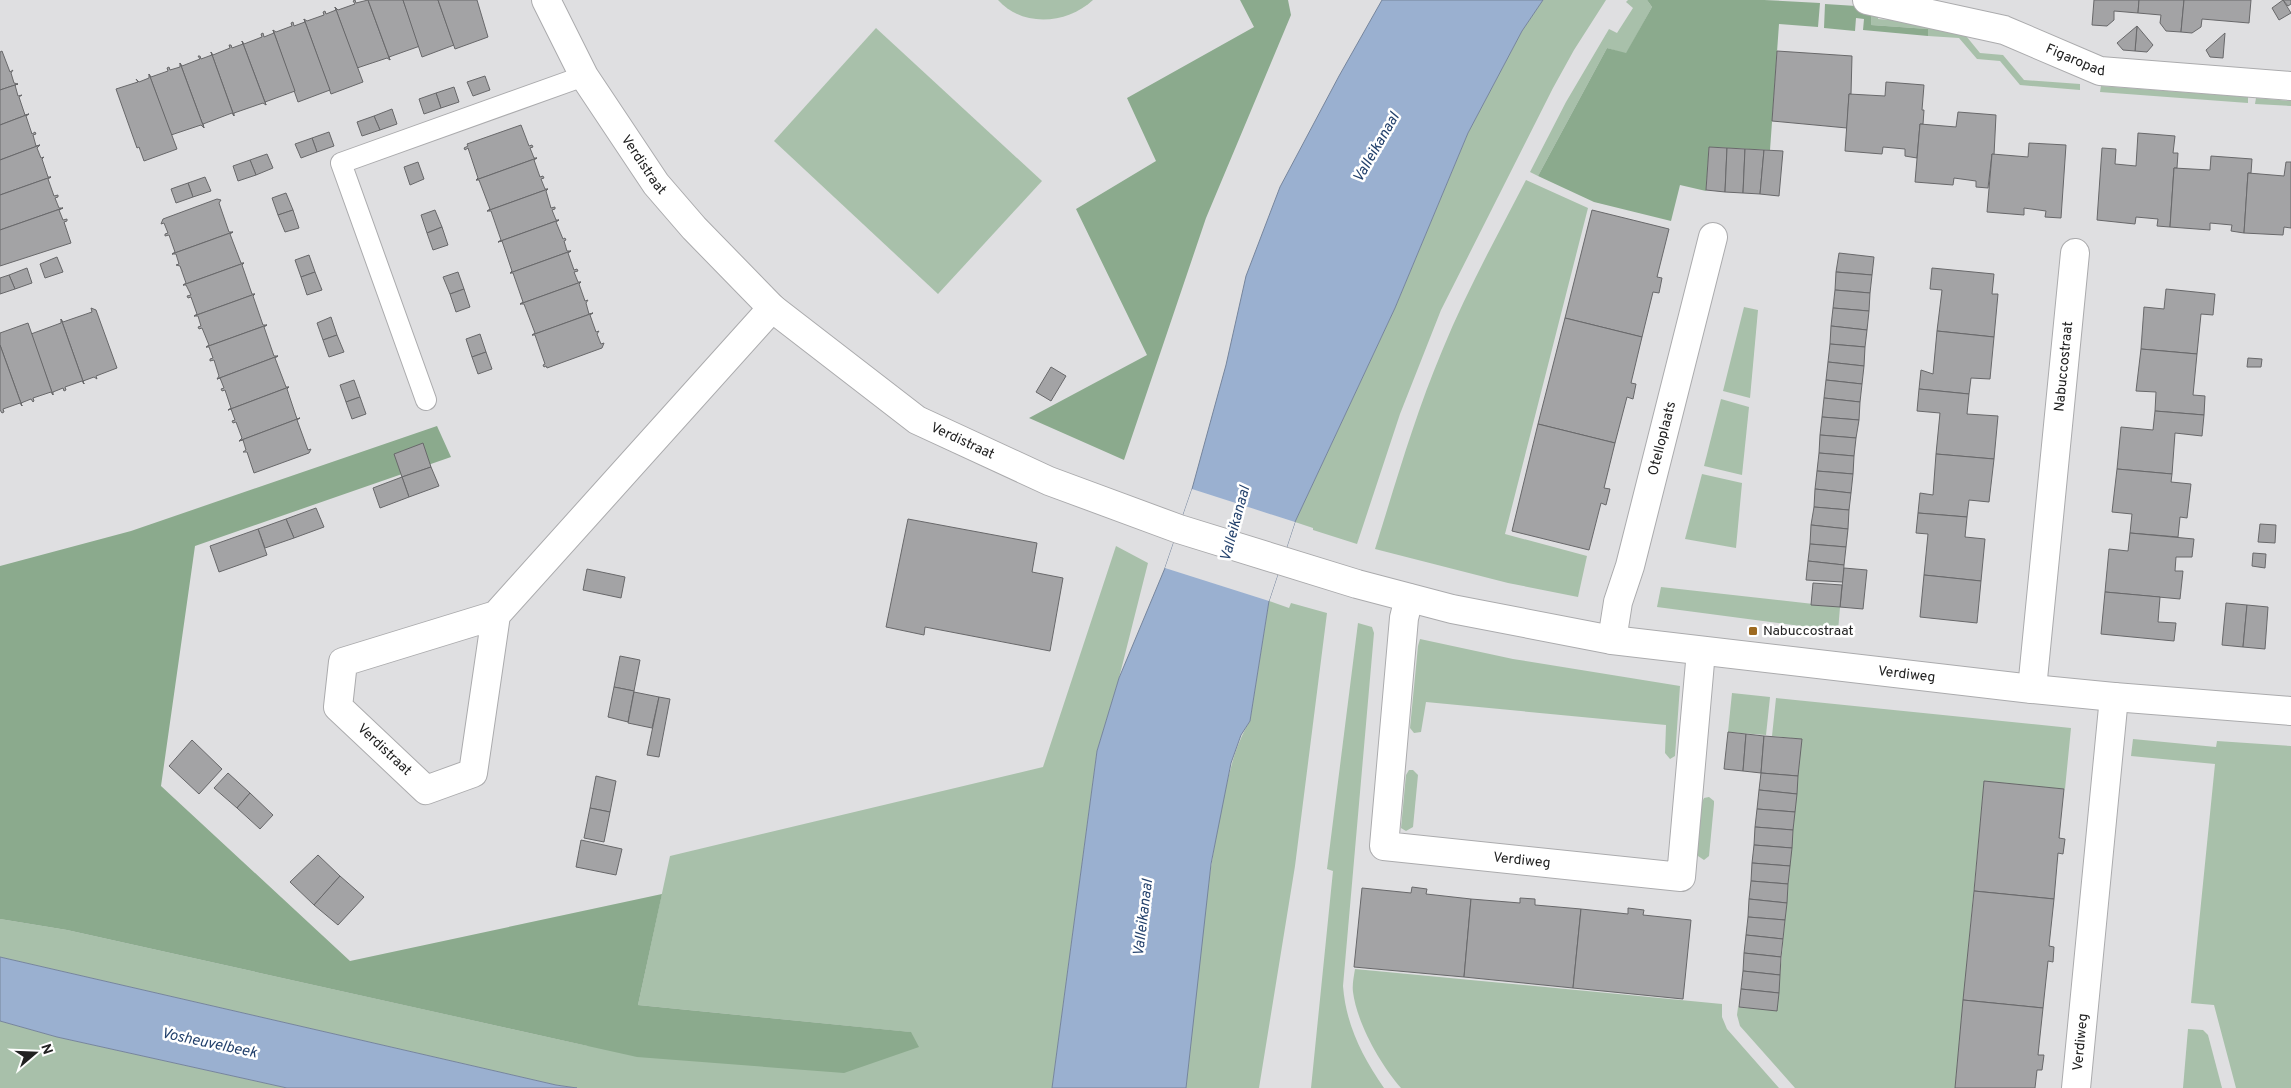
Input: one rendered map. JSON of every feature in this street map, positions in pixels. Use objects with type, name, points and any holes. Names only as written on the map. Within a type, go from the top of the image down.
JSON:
[{"type":"street","name":"Verdistraat","points":[[546,0],[584,76],[656,184],[694,228],[772,308],[917,420],[1049,481],[1179,529]]},
{"type":"street","name":"Figaropad","points":[[1867,0],[2004,30],[2100,71],[2291,86]]},
{"type":"street","name":"Otelloplaats","points":[[1612,640],[1618,602],[1630,566],[1713,237]]},
{"type":"street","name":"Nabuccostraat","points":[[2032,689],[2075,253]]},
{"type":"street","points":[[496,615],[772,308]]},
{"type":"street","name":"Verdiweg","points":[[1179,529],[1282,562],[1409,598],[1452,609],[1612,640],[2032,689],[2291,710]]},
{"type":"street","name":"Verdiweg","points":[[1409,598],[1404,618],[1384,846],[1681,876],[1701,651]]},
{"type":"street","name":"Verdistraat","points":[[496,615],[473,773],[426,790],[338,707],[343,662],[496,615]]},
{"type":"street","name":"Verdiweg","points":[[2076,1088],[2114,697]]},
{"type":"lane","points":[[426,400],[341,163],[584,76]]},
{"type":"green space","points":[[998,0],[1093,0],[1071,14],[1058,18],[1032,19],[1008,9]]},
{"type":"green space","points":[[1240,0],[1288,0],[1291,15],[1206,218],[1124,460],[1029,418],[1147,355],[1076,209],[1156,161],[1127,98],[1254,27]]},
{"type":"green space","points":[[1543,0],[1606,0],[1574,50],[1553,88],[1441,310],[1400,414],[1357,544],[1313,530],[1313,528],[1295,522],[1395,308],[1468,133],[1522,31]]},
{"type":"green space","points":[[1628,0],[1647,0],[1652,7],[1626,54],[1607,48],[1538,176],[1530,172],[1566,102],[1609,29],[1617,33],[1633,8],[1626,2]]},
{"type":"green space","points":[[1647,0],[1764,0],[1820,3],[1818,27],[1779,24],[1770,150],[1709,147],[1706,191],[1680,185],[1671,221],[1594,202],[1538,176],[1607,48],[1626,53],[1652,7]]},
{"type":"green space","points":[[1825,4],[1872,7],[1871,25],[1928,29],[1928,36],[1863,30],[1864,19],[1856,18],[1855,31],[1824,28]]},
{"type":"green space","points":[[1872,7],[1879,7],[1878,19],[1929,23],[1929,29],[1962,31],[1980,53],[2003,55],[2024,80],[2080,84],[2080,90],[2020,85],[2000,61],[1977,59],[1959,38],[1928,36],[1928,29],[1871,25]]},
{"type":"green space","points":[[876,28],[1042,181],[938,294],[774,141]]},
{"type":"green space","points":[[2101,86],[2248,97],[2248,103],[2100,92]]},
{"type":"green space","points":[[2256,98],[2291,101],[2291,106],[2255,104]]},
{"type":"green space","points":[[1526,180],[1588,208],[1505,534],[1587,556],[1578,597],[1508,583],[1375,549],[1414,424],[1432,375],[1471,286]]},
{"type":"green space","points":[[1744,307],[1758,310],[1750,398],[1723,391]]},
{"type":"green space","points":[[1721,399],[1749,407],[1742,475],[1704,466]]},
{"type":"green space","points":[[437,426],[451,457],[195,546],[161,786],[350,961],[662,894],[638,1005],[911,1032],[919,1047],[844,1073],[637,1057],[67,930],[0,919],[0,566],[131,531]]},
{"type":"green space","points":[[1702,474],[1742,483],[1736,548],[1685,539]]},
{"type":"green space","points":[[1116,546],[1148,563],[1119,678],[1097,751],[1052,1088],[577,1088],[556,1085],[0,957],[0,919],[67,930],[588,1046],[910,1032],[638,1005],[670,856],[1043,767]]},
{"type":"green space","points":[[1661,587],[1840,607],[1838,631],[1657,607]]},
{"type":"green space","points":[[1269,601],[1289,608],[1291,603],[1327,613],[1295,866],[1259,1088],[1186,1088],[1208,884],[1231,768],[1239,744],[1250,721]]},
{"type":"green space","points":[[1358,623],[1372,627],[1374,633],[1343,986],[1351,1027],[1356,1040],[1384,1088],[1311,1088],[1333,871],[1327,869]]},
{"type":"green space","points":[[1420,639],[1513,659],[1680,686],[1675,756],[1670,759],[1665,753],[1666,725],[1426,702],[1421,732],[1414,733],[1410,728]]},
{"type":"green space","points":[[1732,693],[1770,697],[1766,735],[1728,732]]},
{"type":"green space","points":[[1776,698],[2071,728],[2065,789],[1984,782],[1955,1088],[1795,1088],[1740,1026],[1737,1015],[1738,1007],[1777,1010],[1801,739],[1772,736]]},
{"type":"green space","points":[[2133,739],[2216,747],[2217,741],[2291,746],[2291,1088],[2236,1088],[2214,1005],[2191,1003],[2215,764],[2131,756]]},
{"type":"green space","points":[[1409,770],[1413,770],[1418,775],[1413,827],[1406,831],[1401,828],[1406,775]]},
{"type":"green space","points":[[1709,797],[1714,801],[1714,804],[1709,856],[1704,860],[1697,853],[1702,802],[1704,798]]},
{"type":"green space","points":[[1355,969],[1722,1004],[1722,1017],[1727,1029],[1779,1088],[1401,1088],[1385,1067],[1364,1030],[1353,992]]},
{"type":"green space","points":[[0,1021],[57,1037],[287,1088],[0,1088]]},
{"type":"green space","points":[[2188,1029],[2203,1030],[2208,1035],[2222,1088],[2183,1088]]},
{"type":"water","name":"Valleikanaal","points":[[1382,0],[1543,0],[1522,31],[1468,133],[1395,308],[1295,522],[1269,601],[1250,721],[1241,735],[1231,763],[1211,864],[1186,1088],[1052,1088],[1097,751],[1119,678],[1165,568],[1192,489],[1226,365],[1246,276],[1280,187]]},
{"type":"water","name":"Vosheuvelbeek","points":[[0,957],[556,1085],[577,1088],[287,1088],[57,1037],[0,1021]]},
{"type":"pier","points":[[1192,489],[1295,522],[1269,601],[1165,568]]},
{"type":"building","points":[[355,0],[356,3],[368,0],[390,60],[387,58],[357,68],[335,7],[338,10],[355,4],[353,1]]},
{"type":"building","points":[[368,0],[403,0],[420,46],[389,57],[390,60]]},
{"type":"building","points":[[403,0],[438,0],[454,45],[422,57]]},
{"type":"building","points":[[438,0],[477,0],[488,37],[455,49]]},
{"type":"building","points":[[2094,0],[2139,0],[2138,13],[2114,11],[2114,20],[2107,26],[2092,25]]},
{"type":"building","points":[[2139,0],[2184,0],[2181,32],[2166,31],[2160,23],[2161,15],[2138,13]]},
{"type":"building","points":[[2184,0],[2251,0],[2249,23],[2202,19],[2201,27],[2192,33],[2181,32]]},
{"type":"building","points":[[2283,0],[2291,0],[2291,4],[2288,6]]},
{"type":"building","points":[[2283,0],[2291,13],[2279,20],[2272,8]]},
{"type":"building","points":[[335,7],[363,82],[331,94],[304,19],[307,21],[324,15],[323,12],[325,11],[326,14],[336,10]]},
{"type":"building","points":[[304,19],[330,90],[298,102],[273,30],[276,32],[292,26],[291,23],[293,22],[294,26],[305,22]]},
{"type":"building","points":[[2137,26],[2153,45],[2147,52],[2135,51]]},
{"type":"building","points":[[2137,26],[2135,51],[2123,50],[2117,43]]},
{"type":"building","points":[[273,30],[295,91],[265,102],[266,105],[242,41],[244,44],[262,37],[261,34],[263,33],[264,37],[274,33]]},
{"type":"building","points":[[2225,33],[2223,58],[2210,57],[2206,50]]},
{"type":"building","points":[[242,41],[266,105],[263,103],[234,113],[234,116],[211,52],[213,55],[230,48],[229,45],[232,48],[243,44]]},
{"type":"building","points":[[2,51],[10,72],[13,70],[11,73],[14,83],[18,84],[0,90],[0,52]]},
{"type":"building","points":[[1777,51],[1852,56],[1851,94],[1849,94],[1847,128],[1772,121]]},
{"type":"building","points":[[211,52],[234,116],[232,113],[203,124],[204,128],[180,63],[182,66],[200,59],[198,56],[201,59],[212,55]]},
{"type":"building","points":[[180,63],[204,128],[201,125],[171,135],[149,74],[151,77],[168,71],[167,68],[169,67],[170,70],[180,67]]},
{"type":"building","points":[[149,74],[177,149],[144,161],[139,147],[137,148],[116,89],[138,82],[136,79],[139,82],[149,78]]},
{"type":"building","points":[[485,76],[490,90],[473,96],[467,82]]},
{"type":"building","points":[[1886,82],[1924,85],[1923,124],[1920,124],[1917,158],[1905,156],[1905,149],[1883,147],[1882,154],[1845,151],[1849,94],[1885,96]]},
{"type":"building","points":[[15,85],[18,96],[22,95],[19,97],[25,115],[29,114],[0,125],[0,90]]},
{"type":"building","points":[[454,87],[459,102],[441,108],[436,93]]},
{"type":"building","points":[[436,93],[441,108],[424,114],[419,99]]},
{"type":"building","points":[[392,109],[397,124],[380,130],[374,116]]},
{"type":"building","points":[[1958,112],[1996,115],[1994,155],[1992,154],[1988,188],[1976,187],[1976,181],[1954,178],[1953,185],[1915,182],[1920,124],[1956,127]]},
{"type":"building","points":[[29,114],[26,116],[32,134],[35,132],[36,134],[33,135],[36,146],[40,145],[0,160],[0,125]]},
{"type":"building","points":[[374,116],[380,130],[362,136],[357,122]]},
{"type":"building","points":[[521,125],[529,146],[532,145],[533,147],[530,148],[534,158],[537,158],[476,180],[478,178],[468,148],[465,150],[464,148],[468,146],[467,144]]},
{"type":"building","points":[[329,132],[334,146],[317,152],[312,138]]},
{"type":"building","points":[[2138,133],[2175,136],[2173,153],[2178,153],[2177,168],[2174,168],[2170,227],[2157,226],[2158,219],[2136,217],[2135,224],[2097,220],[2102,148],[2116,149],[2115,164],[2136,166]]},
{"type":"building","points":[[312,138],[317,152],[301,158],[295,144]]},
{"type":"building","points":[[2029,143],[2066,145],[2061,218],[2045,217],[2046,211],[2024,208],[2024,215],[1987,212],[1992,154],[2028,157]]},
{"type":"building","points":[[40,145],[37,148],[41,158],[44,157],[42,159],[48,177],[51,177],[0,195],[0,160]]},
{"type":"building","points":[[1709,147],[1727,148],[1725,192],[1706,190]]},
{"type":"building","points":[[1727,148],[1745,149],[1743,193],[1725,192]]},
{"type":"building","points":[[1745,149],[1764,150],[1760,194],[1743,193]]},
{"type":"building","points":[[1764,150],[1783,151],[1779,196],[1760,194]]},
{"type":"building","points":[[267,154],[273,168],[256,175],[250,160]]},
{"type":"building","points":[[2211,156],[2252,159],[2251,173],[2248,173],[2244,233],[2231,231],[2232,225],[2210,223],[2210,230],[2170,227],[2174,168],[2210,170]]},
{"type":"building","points":[[537,158],[534,160],[540,177],[543,176],[544,178],[541,179],[545,189],[548,189],[487,211],[490,209],[479,180],[476,180]]},
{"type":"building","points":[[250,160],[256,175],[238,181],[233,166]]},
{"type":"building","points":[[418,162],[424,179],[410,185],[404,167]]},
{"type":"building","points":[[2286,162],[2291,162],[2291,228],[2284,227],[2283,235],[2244,233],[2248,173],[2284,176]]},
{"type":"building","points":[[51,177],[48,179],[54,196],[58,195],[55,198],[59,208],[63,208],[0,230],[0,195]]},
{"type":"building","points":[[205,177],[211,191],[193,197],[188,183]]},
{"type":"building","points":[[188,183],[193,197],[176,203],[171,189]]},
{"type":"building","points":[[548,189],[546,191],[551,208],[555,207],[552,210],[556,220],[559,220],[498,242],[501,240],[491,211],[487,211]]},
{"type":"building","points":[[286,193],[293,210],[278,215],[272,198]]},
{"type":"building","points":[[217,199],[221,200],[219,203],[229,232],[233,232],[172,254],[175,252],[169,235],[165,236],[168,233],[164,223],[161,224],[163,219]]},
{"type":"building","points":[[63,208],[59,210],[63,220],[67,219],[64,222],[71,243],[0,266],[0,230]]},
{"type":"building","points":[[293,210],[299,228],[285,232],[278,215]]},
{"type":"building","points":[[435,210],[442,227],[427,233],[421,215]]},
{"type":"building","points":[[1592,210],[1669,229],[1657,277],[1662,278],[1659,293],[1653,292],[1642,337],[1565,318]]},
{"type":"building","points":[[559,220],[556,222],[563,239],[565,238],[566,240],[564,241],[567,251],[571,251],[510,273],[512,271],[502,241],[498,242]]},
{"type":"building","points":[[442,227],[448,245],[433,250],[427,233]]},
{"type":"building","points":[[233,232],[230,234],[241,263],[244,263],[183,285],[186,283],[180,266],[176,265],[179,264],[176,254],[172,254]]},
{"type":"building","points":[[571,251],[568,253],[574,270],[577,269],[578,271],[574,272],[578,282],[581,282],[520,304],[523,302],[513,273],[510,273]]},
{"type":"building","points":[[1839,253],[1874,257],[1872,275],[1836,272]]},
{"type":"building","points":[[309,255],[315,272],[301,277],[295,260]]},
{"type":"building","points":[[57,257],[63,272],[45,278],[40,264]]},
{"type":"building","points":[[244,263],[242,265],[252,294],[255,294],[194,316],[197,314],[191,297],[188,298],[187,296],[191,295],[186,285],[183,285]]},
{"type":"building","points":[[27,268],[32,283],[15,289],[9,275]]},
{"type":"building","points":[[1932,268],[1994,274],[1992,294],[1998,294],[1994,337],[1937,331],[1942,290],[1930,289]]},
{"type":"building","points":[[315,272],[322,290],[307,295],[301,277]]},
{"type":"building","points":[[458,272],[464,289],[450,294],[443,277]]},
{"type":"building","points":[[1836,272],[1872,275],[1870,293],[1835,290]]},
{"type":"building","points":[[9,275],[15,289],[0,294],[0,278]]},
{"type":"building","points":[[581,282],[579,284],[585,301],[588,300],[586,303],[589,314],[593,313],[532,335],[535,333],[524,304],[520,304]]},
{"type":"building","points":[[464,289],[470,307],[456,312],[450,294]]},
{"type":"building","points":[[2166,289],[2215,294],[2213,315],[2201,314],[2197,354],[2141,349],[2144,307],[2164,309]]},
{"type":"building","points":[[1835,290],[1870,293],[1869,311],[1833,308]]},
{"type":"building","points":[[255,294],[253,296],[263,325],[267,325],[206,347],[209,345],[202,328],[199,329],[198,327],[201,326],[198,316],[194,316]]},
{"type":"building","points":[[91,308],[96,310],[117,368],[96,376],[97,379],[94,377],[83,381],[84,384],[61,319],[63,322],[92,312]]},
{"type":"building","points":[[1833,308],[1869,311],[1867,330],[1831,326]]},
{"type":"building","points":[[593,313],[590,315],[596,332],[599,331],[597,334],[601,344],[604,343],[602,348],[547,368],[546,366],[544,367],[543,365],[545,364],[535,335],[532,335]]},
{"type":"building","points":[[331,317],[337,335],[323,340],[317,323]]},
{"type":"building","points":[[1565,318],[1642,337],[1631,383],[1636,384],[1633,399],[1627,397],[1615,443],[1538,424]]},
{"type":"building","points":[[61,319],[84,384],[82,381],[65,387],[66,390],[64,391],[63,388],[53,392],[53,395],[31,334],[61,323]]},
{"type":"building","points":[[28,323],[53,395],[51,392],[33,398],[33,402],[31,399],[21,403],[22,406],[0,345],[0,333]]},
{"type":"building","points":[[267,325],[264,327],[274,356],[278,356],[217,379],[219,376],[214,360],[210,361],[213,358],[209,347],[206,347]]},
{"type":"building","points":[[1831,326],[1867,330],[1865,347],[1830,344]]},
{"type":"building","points":[[1937,331],[1994,337],[1990,379],[1971,378],[1969,394],[1919,389],[1921,370],[1933,374]]},
{"type":"building","points":[[480,334],[486,352],[472,357],[466,339]]},
{"type":"building","points":[[337,335],[344,352],[329,357],[323,340]]},
{"type":"building","points":[[1830,344],[1865,347],[1864,366],[1828,362]]},
{"type":"building","points":[[0,345],[22,406],[20,403],[3,409],[4,412],[2,413],[0,410]]},
{"type":"building","points":[[2141,349],[2197,354],[2193,395],[2205,396],[2204,415],[2155,411],[2156,392],[2136,391]]},
{"type":"building","points":[[486,352],[492,369],[478,374],[472,357]]},
{"type":"building","points":[[278,356],[275,358],[286,387],[289,387],[228,410],[231,408],[225,390],[222,391],[221,389],[224,388],[220,378],[217,379]]},
{"type":"building","points":[[2248,358],[2262,359],[2261,367],[2247,367]]},
{"type":"building","points":[[1828,362],[1864,366],[1862,384],[1826,380]]},
{"type":"building","points":[[1051,367],[1066,376],[1051,401],[1036,392]]},
{"type":"building","points":[[354,380],[360,397],[346,402],[340,385]]},
{"type":"building","points":[[1826,380],[1862,384],[1860,402],[1824,398]]},
{"type":"building","points":[[289,387],[287,389],[297,419],[300,418],[239,441],[242,438],[236,422],[233,423],[232,421],[235,420],[231,409],[228,410]]},
{"type":"building","points":[[1919,389],[1969,394],[1967,414],[1998,416],[1994,459],[1936,454],[1940,413],[1917,411]]},
{"type":"building","points":[[360,397],[366,414],[352,419],[346,402]]},
{"type":"building","points":[[1824,398],[1860,402],[1859,420],[1822,417]]},
{"type":"building","points":[[2155,411],[2204,415],[2202,436],[2175,433],[2172,474],[2117,469],[2121,427],[2153,430]]},
{"type":"building","points":[[1822,417],[1859,420],[1856,438],[1820,435]]},
{"type":"building","points":[[300,418],[297,420],[308,450],[311,449],[309,453],[254,473],[247,452],[243,452],[246,450],[243,440],[239,441]]},
{"type":"building","points":[[1538,424],[1615,443],[1604,488],[1610,489],[1606,505],[1601,503],[1589,550],[1512,531]]},
{"type":"building","points":[[1820,435],[1856,438],[1854,456],[1819,453]]},
{"type":"building","points":[[423,443],[431,467],[402,477],[394,454]]},
{"type":"building","points":[[1819,453],[1854,456],[1853,474],[1817,471]]},
{"type":"building","points":[[1936,454],[1994,459],[1989,502],[1969,500],[1967,517],[1918,513],[1920,493],[1933,495]]},
{"type":"building","points":[[431,467],[439,486],[409,497],[402,477]]},
{"type":"building","points":[[2117,469],[2172,474],[2171,482],[2191,484],[2187,518],[2180,517],[2178,537],[2130,533],[2132,514],[2112,512]]},
{"type":"building","points":[[1817,471],[1853,474],[1851,493],[1815,489]]},
{"type":"building","points":[[402,477],[409,497],[380,508],[373,488]]},
{"type":"building","points":[[1815,489],[1851,493],[1849,510],[1814,507]]},
{"type":"building","points":[[1814,507],[1849,510],[1848,529],[1811,525]]},
{"type":"building","points":[[316,508],[324,527],[294,538],[286,519]]},
{"type":"building","points":[[1918,513],[1967,517],[1965,537],[1985,539],[1981,581],[1924,575],[1928,534],[1916,533]]},
{"type":"building","points":[[286,519],[294,538],[265,548],[258,529]]},
{"type":"building","points":[[908,519],[1037,543],[1032,572],[1063,578],[1050,651],[925,627],[924,635],[886,627]]},
{"type":"building","points":[[2260,524],[2276,525],[2275,543],[2258,542]]},
{"type":"building","points":[[1811,525],[1848,529],[1846,547],[1810,544]]},
{"type":"building","points":[[258,529],[267,555],[219,572],[210,546]]},
{"type":"building","points":[[2130,533],[2194,539],[2192,557],[2176,557],[2175,571],[2183,571],[2180,599],[2105,592],[2109,549],[2128,551]]},
{"type":"building","points":[[1810,544],[1846,547],[1844,565],[1808,561]]},
{"type":"building","points":[[2253,553],[2266,554],[2265,568],[2252,566]]},
{"type":"building","points":[[1808,561],[1844,565],[1843,582],[1806,580]]},
{"type":"building","points":[[1844,568],[1867,570],[1863,609],[1840,607]]},
{"type":"building","points":[[587,569],[625,577],[621,598],[583,590]]},
{"type":"building","points":[[1924,575],[1981,581],[1977,623],[1920,617]]},
{"type":"building","points":[[1813,583],[1842,585],[1840,607],[1811,605]]},
{"type":"building","points":[[2105,592],[2160,597],[2158,622],[2176,623],[2174,641],[2101,634]]},
{"type":"building","points":[[2226,603],[2247,605],[2243,647],[2222,645]]},
{"type":"building","points":[[2247,605],[2268,607],[2265,649],[2243,647]]},
{"type":"building","points":[[620,656],[640,660],[634,691],[614,687]]},
{"type":"building","points":[[614,687],[634,691],[628,722],[608,717]]},
{"type":"building","points":[[634,692],[659,697],[652,728],[628,723]]},
{"type":"building","points":[[659,697],[670,699],[659,757],[647,755]]},
{"type":"building","points":[[1728,732],[1746,734],[1743,771],[1724,769]]},
{"type":"building","points":[[1746,734],[1764,736],[1761,773],[1743,771]]},
{"type":"building","points":[[1764,736],[1802,739],[1798,776],[1761,773]]},
{"type":"building","points":[[192,740],[222,769],[199,794],[169,766]]},
{"type":"building","points":[[228,773],[250,793],[237,808],[214,788]]},
{"type":"building","points":[[1761,773],[1798,776],[1797,794],[1759,790]]},
{"type":"building","points":[[596,776],[616,781],[610,812],[590,808]]},
{"type":"building","points":[[1984,781],[2064,789],[2059,838],[2065,839],[2063,854],[2058,853],[2054,899],[1974,891]]},
{"type":"building","points":[[1759,790],[1797,794],[1795,812],[1757,809]]},
{"type":"building","points":[[250,793],[273,815],[260,829],[237,808]]},
{"type":"building","points":[[590,808],[610,812],[604,842],[584,838]]},
{"type":"building","points":[[1757,809],[1795,812],[1793,830],[1755,827]]},
{"type":"building","points":[[1755,827],[1793,830],[1792,848],[1754,845]]},
{"type":"building","points":[[581,840],[622,849],[616,875],[576,867]]},
{"type":"building","points":[[1754,845],[1792,848],[1790,866],[1752,863]]},
{"type":"building","points":[[318,855],[340,876],[314,905],[290,882]]},
{"type":"building","points":[[1752,863],[1790,866],[1788,884],[1751,881]]},
{"type":"building","points":[[340,876],[364,897],[338,925],[314,905]]},
{"type":"building","points":[[1751,881],[1788,884],[1787,903],[1749,899]]},
{"type":"building","points":[[1412,887],[1427,889],[1426,894],[1471,899],[1464,977],[1354,967],[1362,888],[1411,893]]},
{"type":"building","points":[[1974,891],[2054,899],[2049,946],[2054,947],[2053,962],[2048,961],[2043,1008],[1963,1000]]},
{"type":"building","points":[[1520,898],[1535,899],[1535,905],[1581,909],[1573,988],[1464,977],[1471,899],[1520,903]]},
{"type":"building","points":[[1749,899],[1787,903],[1785,920],[1748,917]]},
{"type":"building","points":[[1628,908],[1644,910],[1643,915],[1691,920],[1683,999],[1573,988],[1581,909],[1628,914]]},
{"type":"building","points":[[1748,917],[1785,920],[1783,939],[1746,935]]},
{"type":"building","points":[[1746,935],[1783,939],[1781,957],[1744,953]]},
{"type":"building","points":[[1744,953],[1781,957],[1780,975],[1743,971]]},
{"type":"building","points":[[1743,971],[1780,975],[1779,993],[1741,989]]},
{"type":"building","points":[[1741,989],[1779,993],[1777,1011],[1739,1007]]},
{"type":"building","points":[[1963,1000],[2043,1008],[2038,1055],[2044,1055],[2042,1070],[2037,1070],[2035,1088],[1955,1088]]},
{"type":"place","name":"Nabuccostraat","points":[[1753,631]]}]
